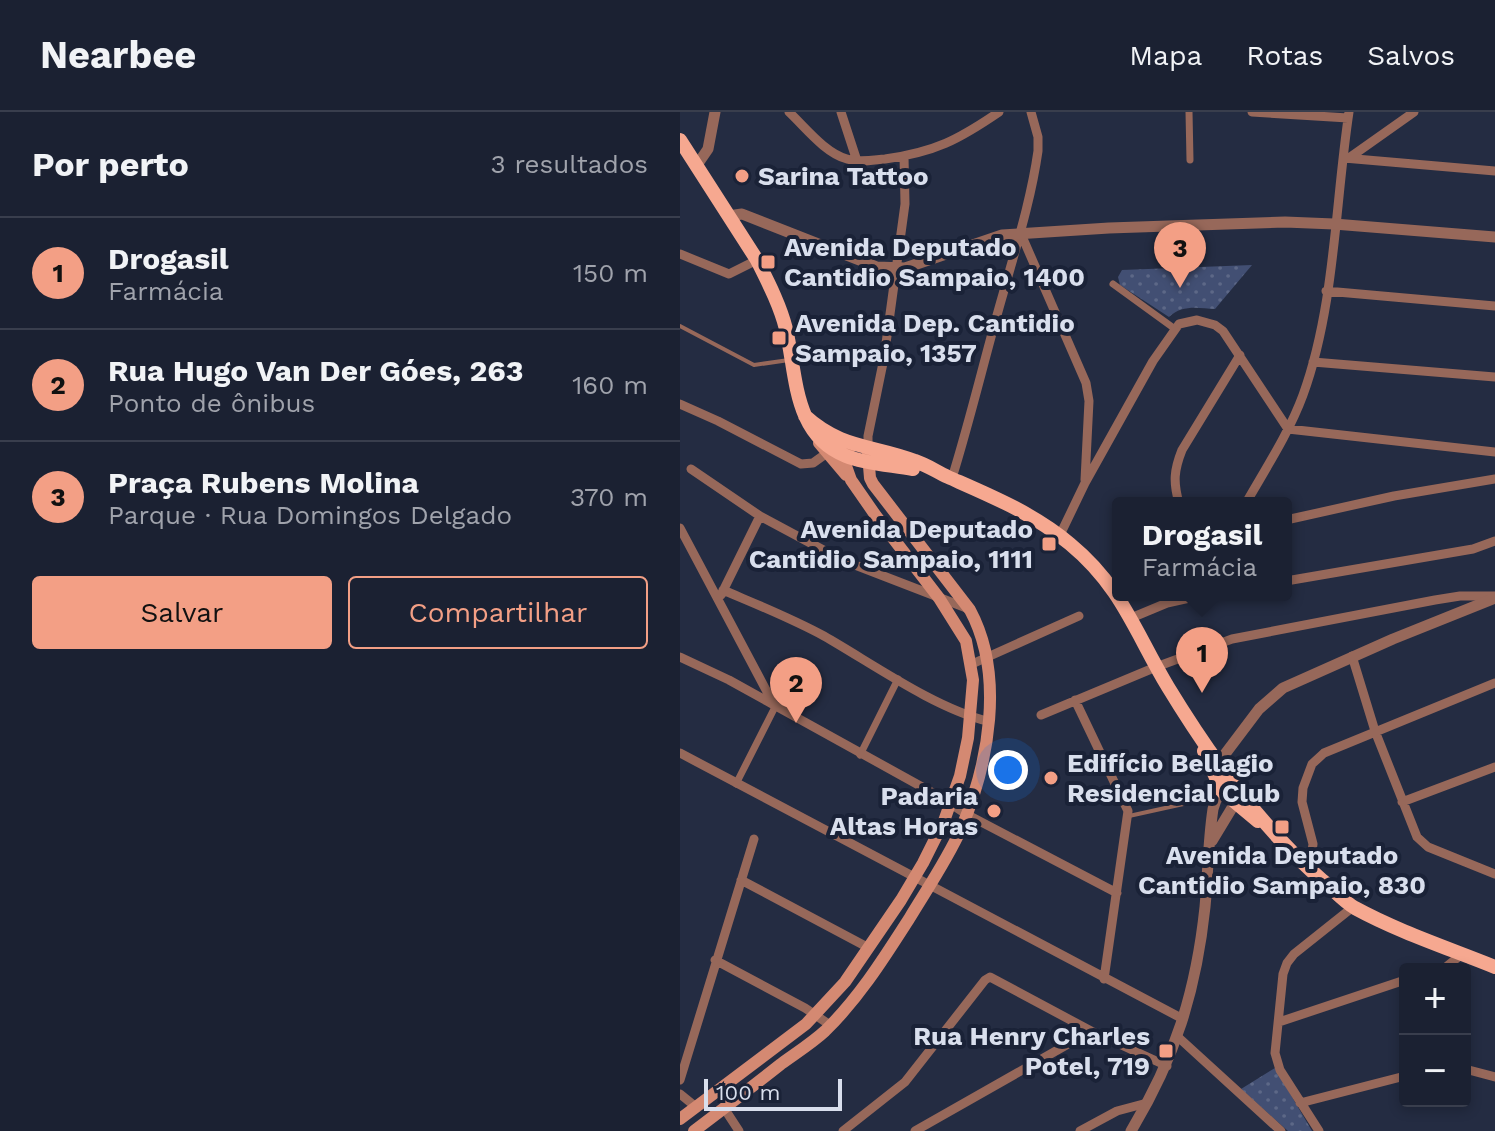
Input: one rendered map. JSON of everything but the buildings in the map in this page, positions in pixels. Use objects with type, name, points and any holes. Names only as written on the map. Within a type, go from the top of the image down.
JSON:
[{"type":"main road","points":[[680,1119],[815,1015],[845,982],[914,878],[951,804],[960,776],[971,717],[972,664],[966,641],[939,598],[811,432],[781,314],[757,260],[681,143]]},
{"type":"main road","points":[[805,416],[848,451]]},
{"type":"main road","points":[[811,432],[848,451],[915,461],[1017,508],[1060,535],[1105,576],[1112,587]]},
{"type":"main road","points":[[848,451],[846,468],[851,480]]},
{"type":"main road","points":[[694,1131],[830,1025],[872,975],[929,886],[966,814],[983,758],[987,721],[987,656],[982,634],[970,610],[873,484],[868,455]]},
{"type":"main road","points":[[1120,601],[1156,667],[1233,792],[1304,865],[1353,907],[1495,967]]},
{"type":"main road","points":[[1196,733],[1219,762],[1233,792]]},
{"type":"street","points":[[697,165],[708,149],[715,112]]},
{"type":"street","points":[[789,112],[835,153],[857,161],[926,152],[961,138],[999,112]]},
{"type":"street","points":[[841,112],[857,161]]},
{"type":"street","points":[[950,477],[973,411],[1021,234],[1038,151],[1038,137],[1031,112]]},
{"type":"street","points":[[1189,112],[1190,160]]},
{"type":"street","points":[[1249,497],[1288,429],[1313,362],[1347,158],[1349,115],[1252,112]]},
{"type":"street","points":[[1347,158],[1414,112]]},
{"type":"street","points":[[868,455],[868,436],[884,358],[905,204],[904,156]]},
{"type":"street","points":[[1347,158],[1495,171]]},
{"type":"street","points":[[728,216],[742,214],[877,267],[896,268],[905,268],[1002,235],[1211,224],[1334,224],[1495,237]]},
{"type":"street","points":[[1021,234],[1086,383],[1089,401],[1085,483]]},
{"type":"street","points":[[680,254],[729,274],[757,260]]},
{"type":"street","points":[[1113,284],[1175,329]]},
{"type":"street","points":[[1326,291],[1495,306]]},
{"type":"street","points":[[1060,535],[1085,483],[1153,361],[1175,329],[1188,321],[1215,325],[1230,339],[1288,429]]},
{"type":"street","points":[[1178,497],[1173,479],[1179,459],[1240,355]]},
{"type":"street","points":[[1313,362],[1495,377]]},
{"type":"street","points":[[680,404],[801,464],[813,463],[827,453]]},
{"type":"street","points":[[1288,429],[1495,452]]},
{"type":"street","points":[[691,469],[760,516],[861,569],[970,610]]},
{"type":"street","points":[[1292,519],[1394,496],[1495,479]]},
{"type":"street","points":[[718,600],[760,516]]},
{"type":"street","points":[[680,528],[775,707]]},
{"type":"street","points":[[1292,580],[1462,551],[1495,541]]},
{"type":"street","points":[[723,590],[798,622],[898,679],[971,717],[987,721]]},
{"type":"street","points":[[1041,715],[1211,645],[1258,633],[1460,596],[1495,597]]},
{"type":"street","points":[[1219,762],[1248,721],[1269,699],[1301,678],[1495,597]]},
{"type":"street","points":[[1131,618],[1176,601]]},
{"type":"street","points":[[972,664],[1079,616]]},
{"type":"street","points":[[1352,656],[1375,731],[1413,831],[1423,843],[1495,874]]},
{"type":"street","points":[[680,657],[729,680],[966,814],[1117,893]]},
{"type":"street","points":[[860,755],[898,679]]},
{"type":"street","points":[[1304,865],[1313,844],[1302,802],[1305,776],[1312,764],[1324,753],[1495,683]]},
{"type":"street","points":[[1075,700],[1127,804],[1128,816],[1104,979]]},
{"type":"street","points":[[736,784],[775,707]]},
{"type":"street","points":[[680,753],[1183,1019]]},
{"type":"street","points":[[1402,802],[1495,767]]},
{"type":"street","points":[[1135,1130],[1178,1037],[1204,910],[1213,809],[1233,792]]},
{"type":"street","points":[[1210,845],[1233,792]]},
{"type":"street","points":[[680,1080],[754,839]]},
{"type":"street","points":[[741,880],[869,948]]},
{"type":"street","points":[[1319,1131],[1280,1070],[1275,1053],[1283,974],[1287,963],[1353,907]]},
{"type":"street","points":[[1448,963],[1462,954]]},
{"type":"street","points":[[715,960],[830,1025]]},
{"type":"street","points":[[843,1131],[905,1082],[987,978],[997,979],[1091,1031],[1167,1066]]},
{"type":"street","points":[[1279,1022],[1399,982]]},
{"type":"street","points":[[915,1131],[1091,1031]]},
{"type":"street","points":[[1178,1037],[1281,1131]]},
{"type":"street","points":[[1471,1071],[1495,1077]]},
{"type":"street","points":[[1300,1103],[1399,1078]]},
{"type":"street","points":[[680,1094],[696,1107]]},
{"type":"street","points":[[1080,1131],[1117,1111],[1147,1103]]},
{"type":"street","points":[[724,1108],[739,1131]]},
{"type":"lane","points":[[680,326],[754,365],[791,359]]},
{"type":"lane","points":[[1128,816],[1197,801]]},
{"type":"shaded area","points":[[1252,265],[1215,309],[1185,308],[1169,317],[1120,285],[1118,277],[1122,270]]},
{"type":"shaded area","points":[[1275,1068],[1312,1131],[1288,1131],[1241,1089]]},
{"type":"place","name":"Sarina Tattoo","points":[[742,176]]},
{"type":"place","name":"Avenida Deputado Cantidio Sampaio, 1400","points":[[768,262]]},
{"type":"place","name":"Praça Rubens Molina","points":[[1180,288]]},
{"type":"place","name":"Avenida Dep. Cantidio Sampaio, 1357","points":[[779,338]]},
{"type":"place","name":"Avenida Deputado Cantidio Sampaio, 1111","points":[[1049,544]]},
{"type":"place","name":"Drogasil","points":[[1202,693]]},
{"type":"place","name":"Rua Hugo Van Der Góes, 263","points":[[796,723]]},
{"type":"place","name":"Edifício Bellagio Residencial Club","points":[[1051,778]]},
{"type":"place","name":"Padaria Altas Horas","points":[[994,811]]},
{"type":"place","name":"Avenida Deputado Cantidio Sampaio, 830","points":[[1282,827]]},
{"type":"place","name":"Rua Henry Charles Potel, 719","points":[[1166,1051]]}]
